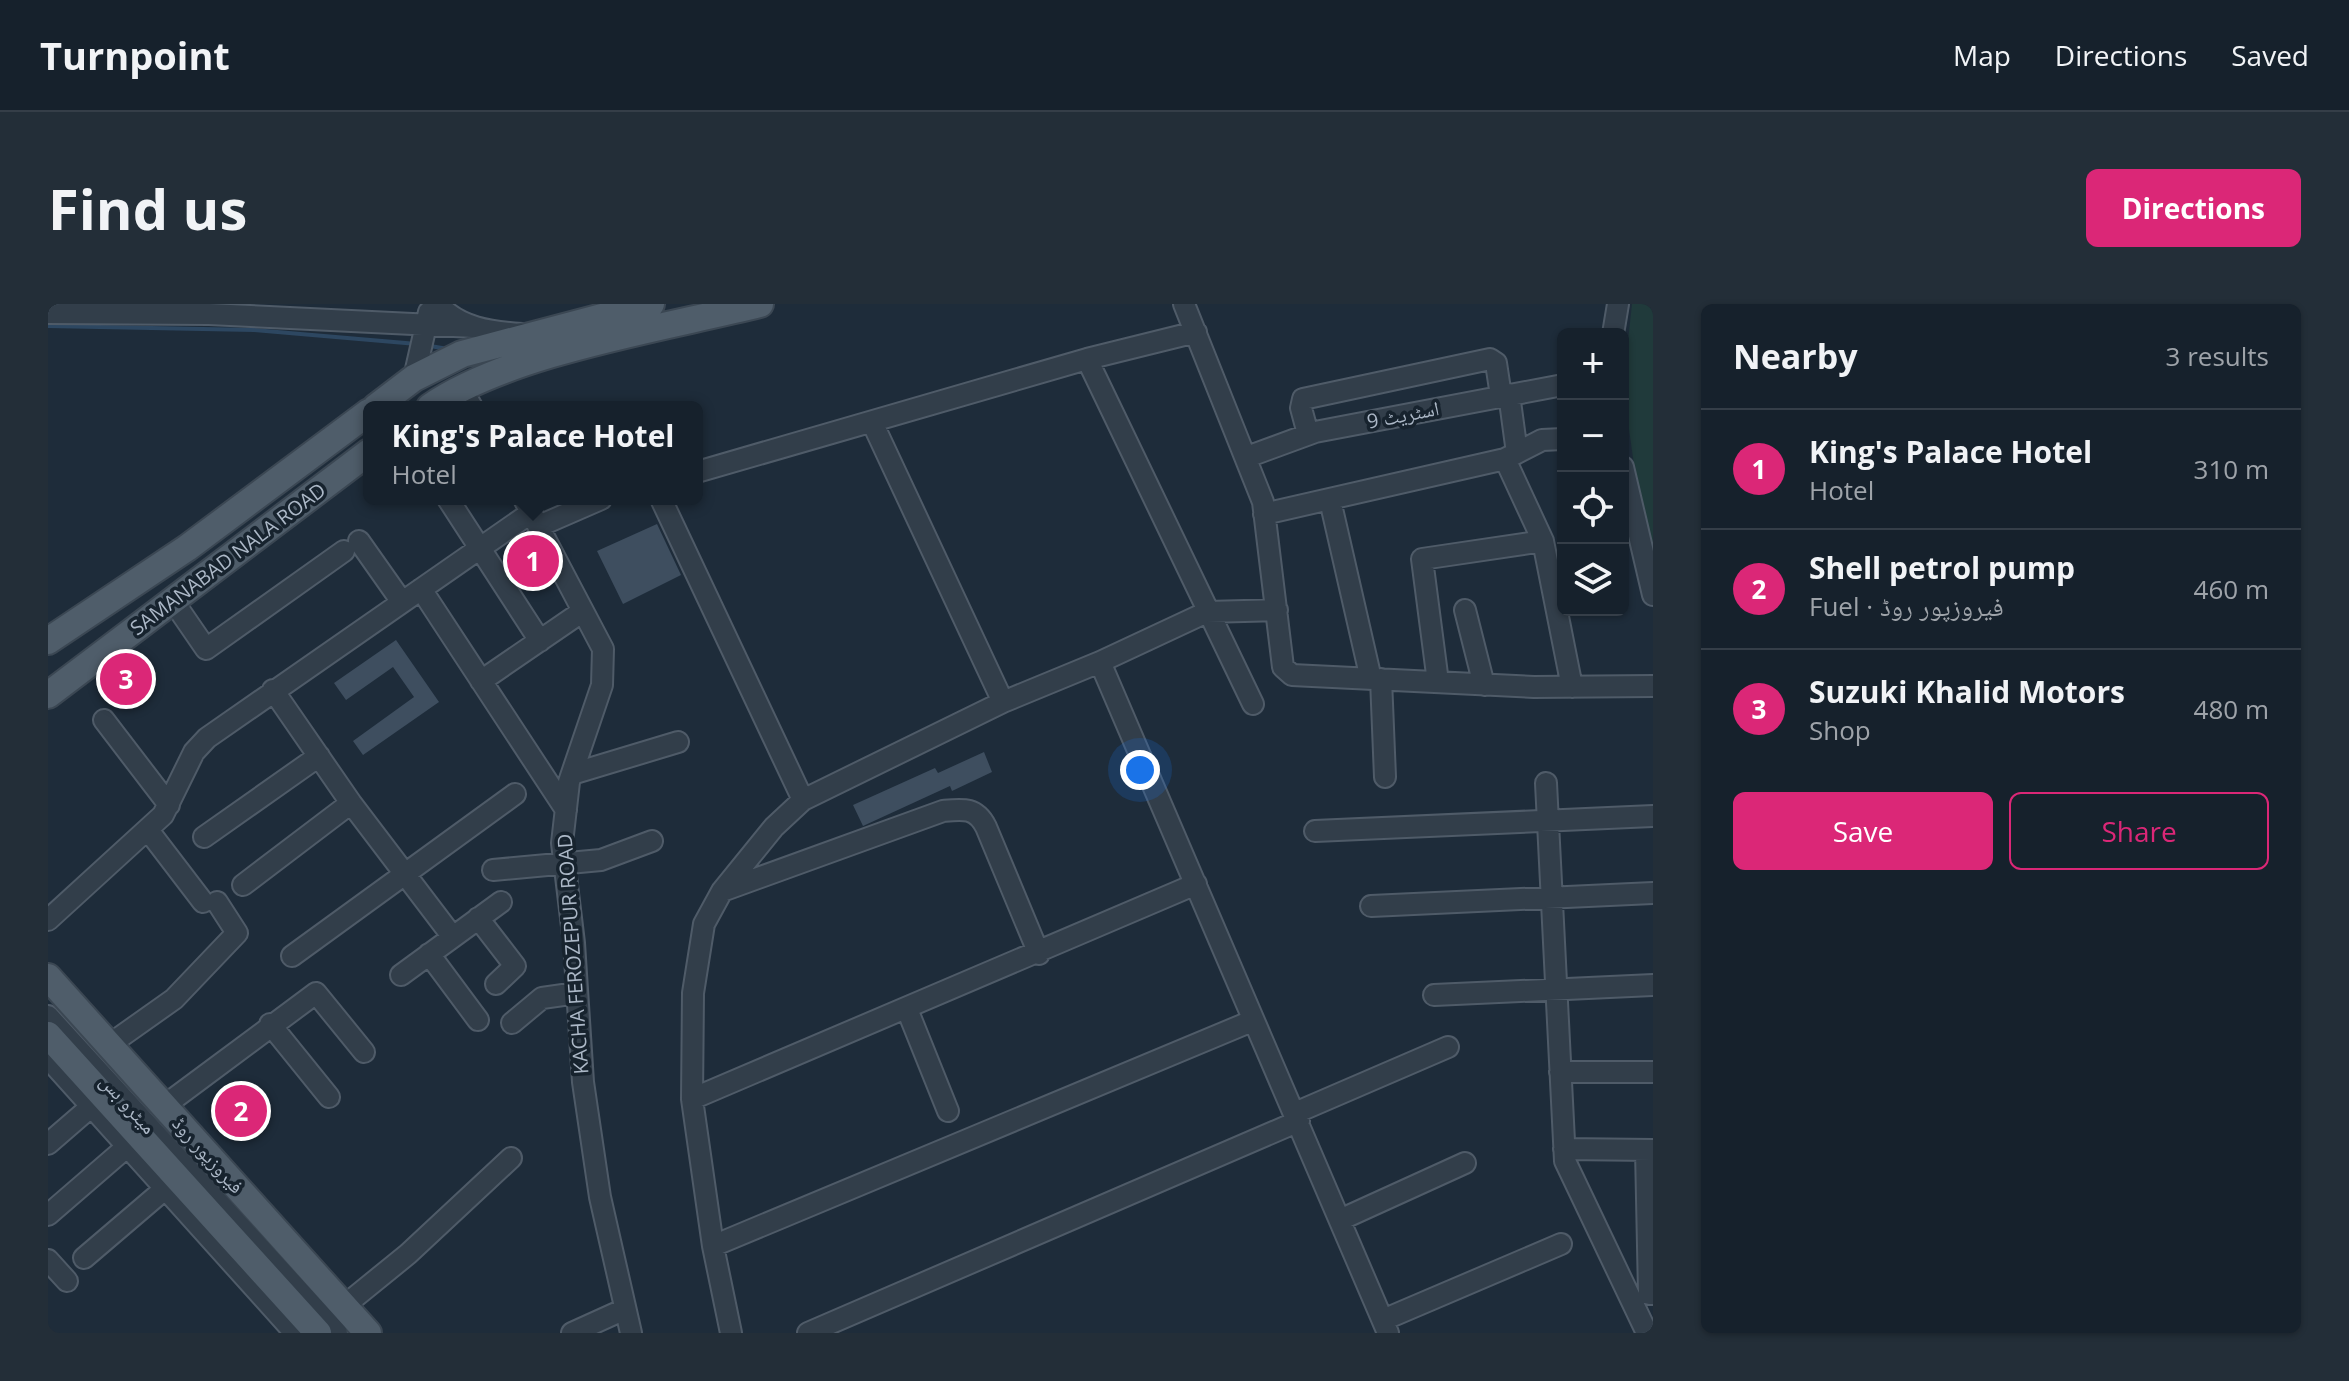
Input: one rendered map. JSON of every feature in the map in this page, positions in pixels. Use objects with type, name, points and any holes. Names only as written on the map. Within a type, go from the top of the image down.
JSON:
[{"type":"main road","points":[[384,401],[414,378],[462,354],[651,304]]},
{"type":"main road","points":[[467,397],[537,360],[760,304]]},
{"type":"main road","points":[[48,641],[187,548],[363,416]]},
{"type":"main road","name":"SAMANABAD NALA ROAD","points":[[48,695],[363,457]]},
{"type":"main road","points":[[48,663],[140,594],[187,548]]},
{"type":"main road","name":"فیروزپور روڈ","points":[[48,977],[368,1333]]},
{"type":"main road","name":"فیروزپور روڈ","points":[[48,1035],[318,1333]]},
{"type":"street","points":[[438,304],[450,316],[474,327]]},
{"type":"street","points":[[1184,304],[1247,457],[1264,514],[1283,667],[1292,675],[1484,685],[1653,686]]},
{"type":"street","points":[[1614,328],[1618,304]]},
{"type":"street","points":[[48,313],[429,314],[474,327],[528,335]]},
{"type":"street","points":[[414,378],[429,314]]},
{"type":"street","points":[[703,470],[1087,359],[1196,332]]},
{"type":"street","points":[[1087,359],[1253,704]]},
{"type":"street","points":[[1308,434],[1301,408],[1303,399],[1490,359],[1496,363],[1505,395],[1511,456],[1543,541],[1572,687]]},
{"type":"street","name":"اسٹریٹ 9","points":[[1247,457],[1308,434],[1557,386]]},
{"type":"street","points":[[872,422],[1003,702]]},
{"type":"street","points":[[1264,514],[1511,456],[1542,440],[1557,439]]},
{"type":"street","points":[[1624,472],[1653,595]]},
{"type":"street","points":[[1330,500],[1376,679],[1385,777]]},
{"type":"street","points":[[452,505],[540,641]]},
{"type":"street","points":[[48,920],[148,830],[169,805],[194,752],[273,690],[532,512],[569,505]]},
{"type":"street","points":[[664,505],[803,800]]},
{"type":"street","name":"KACHA FEROZEPUR ROAD","points":[[532,512],[603,649],[602,685],[572,774],[562,843],[583,1082],[597,1183],[631,1333]]},
{"type":"street","points":[[1438,682],[1422,559],[1543,541]]},
{"type":"street","points":[[173,601],[206,649],[351,546],[402,602]]},
{"type":"street","points":[[421,589],[566,810]]},
{"type":"street","points":[[731,1333],[713,1246],[692,1099],[693,993],[704,924],[722,891],[774,827],[803,800],[1003,702],[1100,662],[1207,612],[1277,610]]},
{"type":"street","points":[[1465,610],[1484,685]]},
{"type":"street","points":[[481,681],[583,611]]},
{"type":"street","points":[[1100,662],[1252,1021],[1342,1219],[1385,1327],[1561,1244]]},
{"type":"street","points":[[273,690],[351,803],[452,936]]},
{"type":"street","points":[[104,720],[169,805]]},
{"type":"street","points":[[572,774],[678,742]]},
{"type":"street","points":[[204,837],[319,756]]},
{"type":"street","points":[[1546,783],[1565,1161],[1647,1333]]},
{"type":"street","points":[[292,956],[515,794]]},
{"type":"street","points":[[243,885],[351,803]]},
{"type":"street","points":[[722,891],[943,811],[968,809],[980,815],[986,827],[1039,954]]},
{"type":"street","points":[[1315,831],[1548,818],[1653,816]]},
{"type":"street","points":[[109,1045],[174,999],[237,933],[148,830]]},
{"type":"street","points":[[493,870],[601,860],[652,841]]},
{"type":"street","points":[[692,1099],[1039,954],[1196,884]]},
{"type":"street","points":[[1371,906],[1653,893]]},
{"type":"street","points":[[401,975],[501,902]]},
{"type":"street","points":[[478,918],[515,966],[496,984]]},
{"type":"street","points":[[429,954],[478,1020]]},
{"type":"street","points":[[1434,995],[1653,985]]},
{"type":"street","points":[[164,1106],[270,1024],[316,993],[364,1052]]},
{"type":"street","points":[[512,1023],[542,998],[577,993]]},
{"type":"street","points":[[907,1009],[948,1111]]},
{"type":"street","name":"میٹرو بس","points":[[48,1016],[337,1333]]},
{"type":"street","points":[[713,1246],[1252,1021]]},
{"type":"street","points":[[270,1024],[329,1097]]},
{"type":"street","points":[[808,1333],[1448,1047]]},
{"type":"street","points":[[48,1058],[295,1333]]},
{"type":"street","points":[[1560,1072],[1653,1072]]},
{"type":"street","points":[[48,1144],[93,1105]]},
{"type":"street","points":[[48,1215],[129,1145]]},
{"type":"street","points":[[1564,1149],[1650,1150],[1649,1294],[1653,1294]]},
{"type":"street","points":[[344,1306],[408,1254],[511,1158]]},
{"type":"street","points":[[1342,1219],[1465,1163]]},
{"type":"street","points":[[84,1258],[166,1188]]},
{"type":"street","points":[[48,1260],[67,1281]]},
{"type":"street","points":[[572,1333],[625,1309]]},
{"type":"green space","points":[[1632,304],[1653,304],[1653,553],[1639,500],[1629,429]]},
{"type":"building","points":[[657,524],[681,575],[623,604],[597,551]]},
{"type":"building","points":[[396,640],[439,702],[363,755],[353,741],[414,697],[393,667],[346,700],[334,683]]},
{"type":"building","points":[[984,752],[992,772],[952,791],[950,786],[863,826],[853,805],[935,768],[938,773]]},
{"type":"waterway","points":[[48,326],[254,330],[417,344]]},
{"type":"waterway","points":[[430,346],[448,349]]},
{"type":"place","name":"King's Palace Hotel","points":[[533,561]]},
{"type":"place","name":"Suzuki Khalid Motors","points":[[126,679]]},
{"type":"place","name":"Shell petrol pump","points":[[241,1111]]}]
